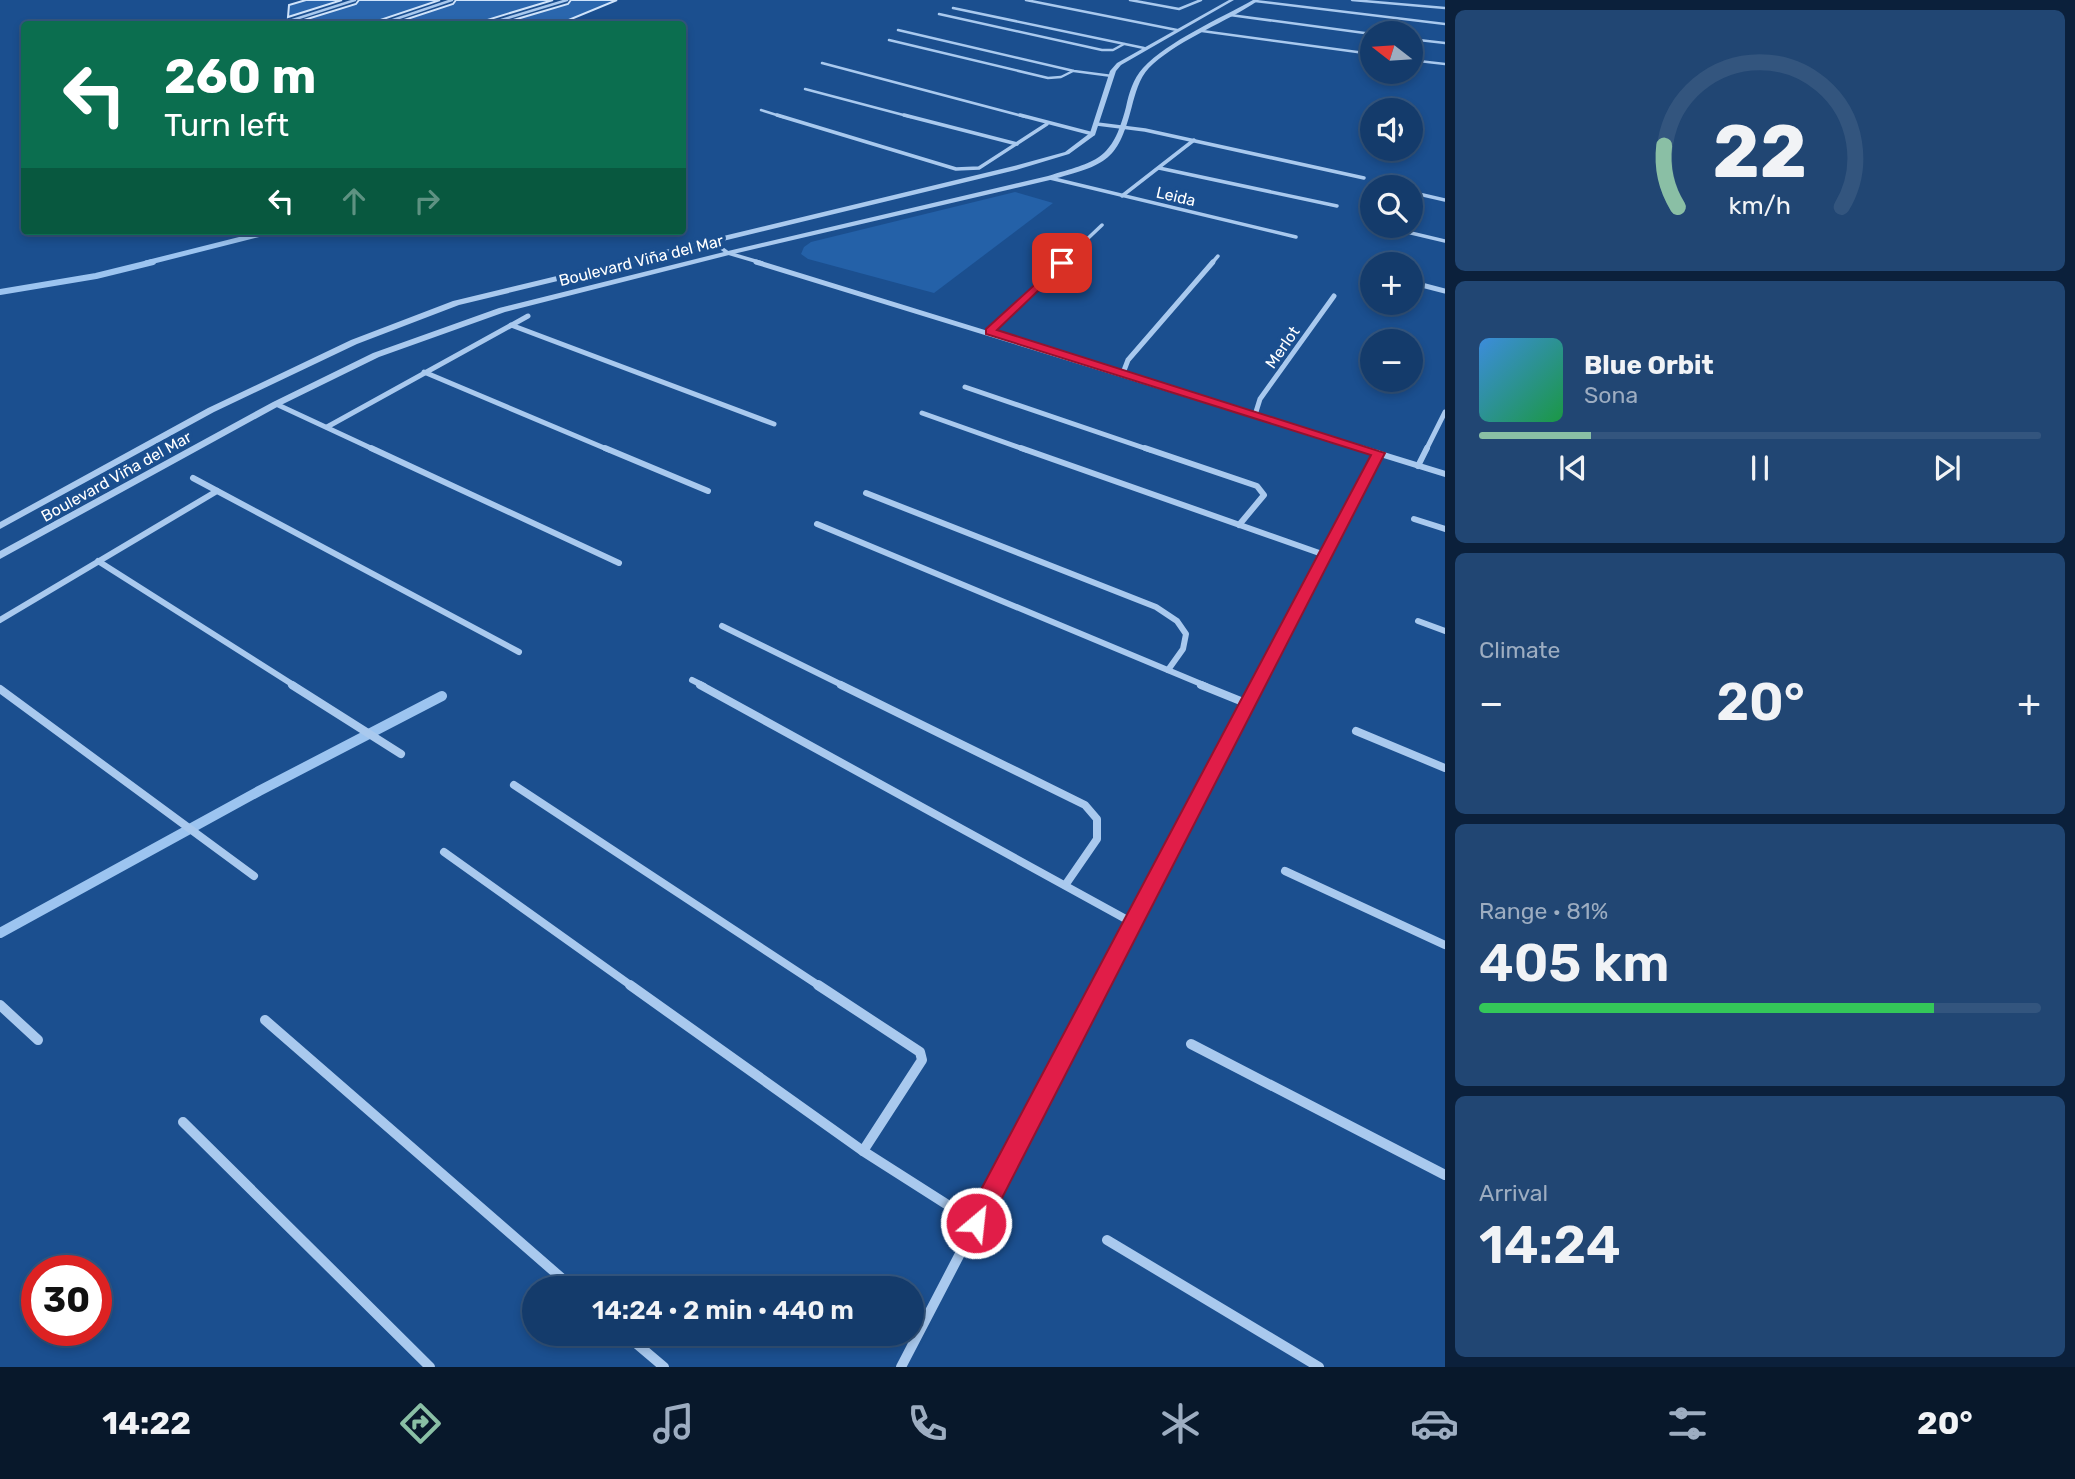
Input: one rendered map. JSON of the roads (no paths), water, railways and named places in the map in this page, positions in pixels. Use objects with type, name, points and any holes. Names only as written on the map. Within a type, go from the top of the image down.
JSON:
[{"type":"street","points":[[289,21],[355,0]]},
{"type":"street","points":[[390,21],[452,0]]},
{"type":"street","points":[[498,21],[567,0]]},
{"type":"street","points":[[1026,0],[1177,30]]},
{"type":"street","points":[[1130,0],[1179,9],[1200,0]]},
{"type":"street","points":[[822,63],[1093,134],[1112,76],[1119,64],[1230,0]]},
{"type":"street","points":[[1291,6],[1297,0]]},
{"type":"street","points":[[1352,0],[1445,8]]},
{"type":"street","points":[[1256,1],[1445,24]]},
{"type":"street","name":"Boulevard Viña del Mar","points":[[2,553],[276,404],[376,355],[502,310],[728,253],[1050,178],[1101,160],[1117,148],[1126,127],[1133,92],[1144,69],[1202,31],[1256,1]]},
{"type":"street","points":[[953,8],[1144,48]]},
{"type":"street","points":[[939,14],[1106,50],[1113,50],[1125,44]]},
{"type":"street","points":[[1230,15],[1360,32]]},
{"type":"street","points":[[898,30],[1074,71],[1112,76]]},
{"type":"street","points":[[1202,31],[1360,52]]},
{"type":"street","points":[[889,40],[1048,78],[1062,77],[1074,71]]},
{"type":"street","points":[[1423,40],[1445,43]]},
{"type":"street","points":[[1423,61],[1445,64]]},
{"type":"street","points":[[805,89],[1017,144]]},
{"type":"street","points":[[761,110],[956,169],[979,168],[1047,124]]},
{"type":"street","points":[[1097,124],[1194,140],[1360,177]]},
{"type":"street","name":"Boulevard Viña del Mar","points":[[0,526],[211,411],[354,342],[456,303],[1016,168],[1067,153],[1093,134]]},
{"type":"street","points":[[1122,197],[1194,140]]},
{"type":"street","points":[[1159,168],[1337,206]]},
{"type":"street","name":"Leida","points":[[1050,178],[1296,237]]},
{"type":"street","points":[[1423,195],[1445,200]]},
{"type":"street","points":[[990,332],[1102,225]]},
{"type":"street","points":[[1423,236],[1445,241]]},
{"type":"street","points":[[713,242],[728,253],[1445,474]]},
{"type":"street","points":[[1123,373],[1128,360],[1218,256]]},
{"type":"street","points":[[1423,285],[1445,291]]},
{"type":"street","name":"Merlot","points":[[1255,415],[1260,399],[1334,296]]},
{"type":"street","points":[[327,427],[528,316]]},
{"type":"street","points":[[511,325],[774,424]]},
{"type":"street","points":[[424,372],[708,491]]},
{"type":"street","points":[[965,387],[1257,486],[1264,495],[1239,525]]},
{"type":"street","points":[[276,404],[619,563]]},
{"type":"street","points":[[1418,466],[1445,412]]},
{"type":"street","points":[[922,414],[1325,555]]},
{"type":"street","points":[[901,1367],[1378,453]]},
{"type":"street","points":[[193,478],[519,652]]},
{"type":"street","points":[[0,620],[217,491]]},
{"type":"street","points":[[866,493],[1156,607],[1182,623],[1187,634],[1184,652],[1168,670]]},
{"type":"street","points":[[1414,519],[1445,529]]},
{"type":"street","points":[[817,524],[1248,704]]},
{"type":"street","points":[[98,561],[401,754]]},
{"type":"street","points":[[1418,621],[1445,631]]},
{"type":"street","points":[[722,626],[1084,805],[1097,819],[1097,839],[1066,884]]},
{"type":"street","points":[[692,680],[1133,923]]},
{"type":"street","points":[[0,689],[254,876]]},
{"type":"street","points":[[1356,731],[1445,768]]},
{"type":"street","points":[[514,785],[920,1052],[922,1060],[863,1151]]},
{"type":"street","points":[[444,852],[863,1151],[976,1223]]},
{"type":"street","points":[[1284,871],[1445,945]]},
{"type":"street","points":[[0,1006],[38,1040]]},
{"type":"street","points":[[265,1020],[559,1276]]},
{"type":"street","points":[[1191,1044],[1445,1175]]},
{"type":"street","points":[[183,1122],[430,1367]]},
{"type":"street","points":[[1107,1240],[1319,1367]]},
{"type":"street","points":[[639,1346],[664,1367]]},
{"type":"waterway","points":[[146,263],[257,235]]},
{"type":"waterway","points":[[0,292],[96,276],[153,262]]},
{"type":"waterway","points":[[0,933],[259,791],[442,696]]}]
